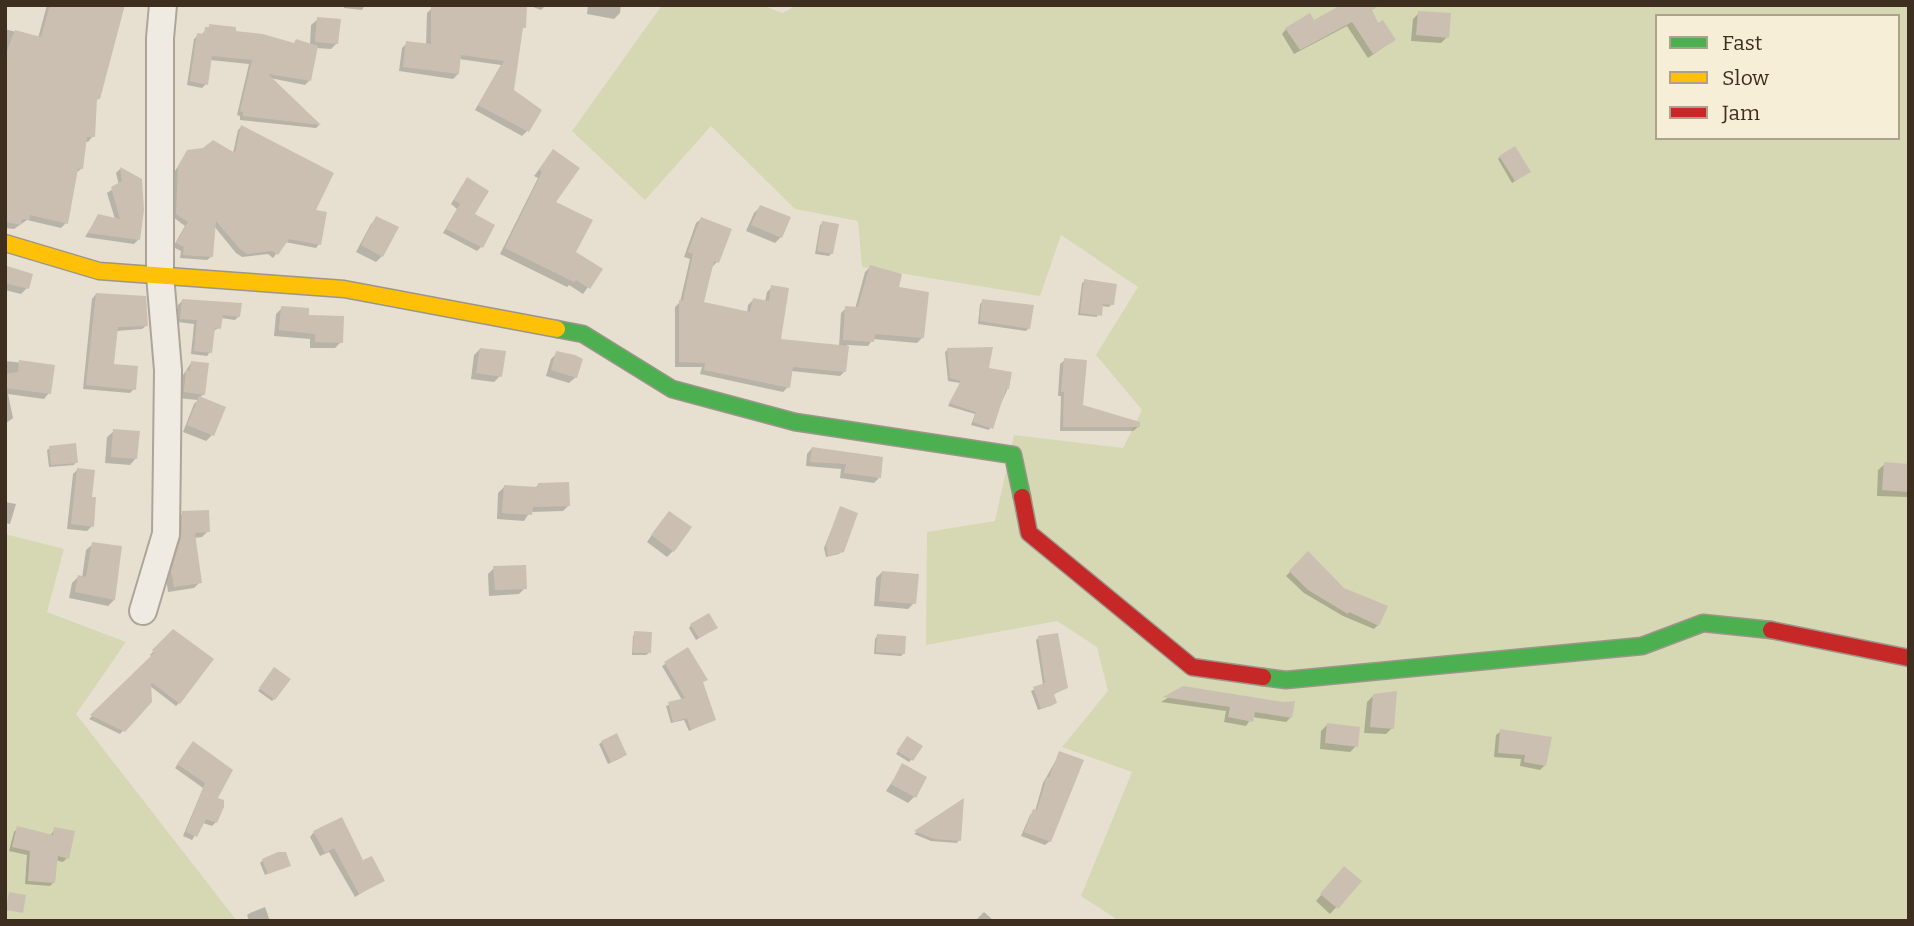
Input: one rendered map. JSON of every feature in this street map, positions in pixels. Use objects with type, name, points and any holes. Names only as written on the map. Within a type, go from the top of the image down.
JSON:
[{"type":"street","points":[[143,611],[166,534],[168,370],[160,275],[160,38],[163,5]]},
{"type":"street","points":[[5,243],[99,271],[344,289],[583,334],[672,389],[795,422],[1013,456],[1030,533],[1192,667],[1286,680],[1642,646],[1703,623],[1764,628],[1909,659]]},
{"type":"green space","points":[[662,5],[761,5],[783,13],[797,5],[1909,5],[1909,921],[1114,921],[1115,918],[1081,896],[1132,772],[1062,747],[1108,691],[1097,647],[1057,621],[926,645],[927,532],[995,521],[1014,435],[1123,448],[1142,410],[1096,355],[1138,287],[1061,235],[1040,296],[862,267],[858,221],[795,209],[711,126],[645,200],[572,131]]},
{"type":"green space","points":[[5,534],[64,549],[47,612],[126,642],[76,714],[237,921],[5,921]]},
{"type":"building","points":[[50,5],[125,5],[100,99],[97,99],[95,137],[87,137],[83,169],[78,169],[68,224],[30,215],[29,220],[22,219],[21,225],[5,222],[5,56],[15,30],[41,37]]},
{"type":"building","points":[[431,5],[527,5],[526,28],[523,28],[514,90],[542,110],[529,132],[478,105],[504,61],[461,55],[459,74],[403,67],[406,41],[431,44]]},
{"type":"building","points":[[1341,5],[1381,5],[1372,10],[1378,23],[1383,20],[1396,40],[1373,54],[1352,22],[1300,50],[1285,28],[1310,13],[1314,20]]},
{"type":"building","points":[[1418,11],[1451,13],[1449,38],[1416,35]]},
{"type":"building","points":[[317,17],[341,19],[338,44],[315,42]]},
{"type":"building","points":[[209,24],[236,27],[236,31],[263,34],[294,43],[296,39],[318,46],[311,81],[268,74],[321,125],[243,116],[240,111],[252,60],[212,56],[208,85],[190,81],[197,33],[204,34],[205,27],[209,27]]},
{"type":"building","points":[[241,125],[334,173],[316,210],[327,212],[321,245],[289,239],[278,255],[272,251],[247,254],[216,221],[213,257],[183,255],[184,247],[176,243],[188,222],[176,214],[178,166],[187,150],[203,148],[213,140],[235,153]]},
{"type":"building","points":[[1515,146],[1531,172],[1515,181],[1499,156]]},
{"type":"building","points":[[553,149],[580,168],[556,202],[593,220],[576,252],[603,269],[590,289],[505,248],[542,172],[539,169]]},
{"type":"building","points":[[120,167],[142,179],[144,210],[140,240],[88,233],[98,214],[120,219],[111,187],[122,181]]},
{"type":"building","points":[[467,177],[489,191],[475,214],[495,225],[483,248],[446,229],[460,204],[454,200]]},
{"type":"building","points":[[760,205],[791,217],[782,238],[751,225]]},
{"type":"building","points":[[376,216],[399,227],[383,257],[361,245]]},
{"type":"building","points":[[701,217],[732,229],[719,263],[714,261],[704,302],[750,312],[753,298],[769,301],[771,285],[789,288],[781,339],[849,346],[846,372],[793,367],[790,388],[704,370],[705,363],[679,362],[679,300],[683,301],[693,254],[688,252]]},
{"type":"building","points":[[822,221],[839,224],[833,254],[817,251]]},
{"type":"building","points":[[870,265],[902,274],[899,287],[929,292],[924,338],[875,334],[874,342],[843,340],[845,306],[858,307]]},
{"type":"building","points":[[7,266],[33,274],[29,289],[5,283]]},
{"type":"building","points":[[1084,279],[1117,284],[1114,305],[1103,304],[1102,316],[1080,313]]},
{"type":"building","points":[[96,293],[146,296],[148,326],[118,327],[114,364],[138,366],[136,390],[86,385]]},
{"type":"building","points":[[182,299],[242,303],[240,317],[223,315],[221,329],[215,328],[212,353],[194,351],[197,320],[180,319]]},
{"type":"building","points":[[982,299],[1034,305],[1030,329],[980,321]]},
{"type":"building","points":[[281,306],[309,308],[309,315],[344,316],[343,343],[315,342],[315,334],[279,330]]},
{"type":"building","points":[[993,347],[989,368],[1012,372],[1009,389],[1006,389],[993,429],[973,422],[976,412],[949,403],[961,381],[950,378],[947,348]]},
{"type":"building","points":[[480,348],[506,351],[502,377],[476,373]]},
{"type":"building","points":[[556,351],[583,359],[577,378],[551,370]]},
{"type":"building","points":[[1064,358],[1087,360],[1083,405],[1140,422],[1140,427],[1063,427],[1064,392],[1061,392]]},
{"type":"building","points":[[19,360],[55,365],[51,394],[5,388],[5,374],[18,372]]},
{"type":"building","points":[[191,361],[209,363],[205,395],[184,392],[186,370],[190,371]]},
{"type":"building","points":[[199,396],[226,407],[214,436],[187,425]]},
{"type":"building","points":[[113,429],[140,431],[137,459],[111,457]]},
{"type":"building","points":[[76,443],[78,463],[51,465],[49,446]]},
{"type":"building","points":[[812,447],[883,457],[881,478],[844,473],[846,464],[810,462]]},
{"type":"building","points":[[1884,462],[1909,464],[1909,492],[1882,490]]},
{"type":"building","points":[[77,468],[95,470],[92,497],[96,497],[94,527],[71,524]]},
{"type":"building","points":[[569,482],[570,506],[533,507],[532,515],[502,513],[504,485],[538,487],[538,483]]},
{"type":"building","points":[[840,506],[858,513],[844,552],[828,556],[826,544]]},
{"type":"building","points":[[209,510],[210,532],[195,533],[202,583],[174,587],[171,571],[181,538],[182,511]]},
{"type":"building","points":[[669,511],[692,527],[674,552],[651,535]]},
{"type":"building","points":[[92,542],[122,546],[115,600],[75,592],[78,575],[86,577]]},
{"type":"building","points":[[1308,551],[1344,588],[1388,606],[1379,626],[1349,612],[1348,614],[1308,590],[1289,571]]},
{"type":"building","points":[[526,565],[527,589],[495,590],[493,566]]},
{"type":"building","points":[[882,571],[919,574],[916,604],[879,601]]},
{"type":"building","points":[[709,613],[718,628],[699,638],[690,624]]},
{"type":"building","points":[[173,629],[214,659],[180,704],[151,682],[152,702],[125,732],[90,715],[154,653],[152,650]]},
{"type":"building","points":[[634,631],[652,632],[651,653],[633,653]]},
{"type":"building","points":[[1058,633],[1068,688],[1054,694],[1057,703],[1041,709],[1033,687],[1045,683],[1038,636]]},
{"type":"building","points":[[877,634],[906,636],[905,654],[876,652]]},
{"type":"building","points":[[688,647],[708,680],[703,682],[716,720],[691,730],[687,718],[673,722],[668,702],[685,698],[664,662]]},
{"type":"building","points":[[274,667],[291,679],[275,700],[259,688]]},
{"type":"building","points":[[1183,686],[1283,702],[1295,701],[1292,718],[1255,712],[1253,722],[1228,717],[1230,707],[1163,697]]},
{"type":"building","points":[[1397,691],[1394,729],[1370,727],[1373,694]]},
{"type":"building","points":[[1327,723],[1360,727],[1358,747],[1325,743]]},
{"type":"building","points":[[1500,729],[1552,737],[1546,766],[1524,762],[1525,755],[1498,753]]},
{"type":"building","points":[[617,733],[627,755],[611,762],[601,741]]},
{"type":"building","points":[[907,736],[923,746],[913,761],[897,751]]},
{"type":"building","points":[[193,741],[233,770],[218,798],[224,800],[224,807],[217,823],[206,819],[197,837],[186,832],[205,783],[177,764]]},
{"type":"building","points":[[1059,751],[1084,760],[1051,842],[1024,832],[1033,809],[1037,810],[1047,777],[1049,778]]},
{"type":"building","points":[[902,763],[927,777],[916,798],[891,784]]},
{"type":"building","points":[[964,798],[961,841],[934,839],[914,831]]},
{"type":"building","points":[[342,817],[363,860],[372,856],[385,881],[359,894],[334,848],[325,853],[313,831]]},
{"type":"building","points":[[17,826],[53,835],[54,827],[75,831],[69,859],[58,856],[55,883],[28,881],[30,851],[12,847]]},
{"type":"building","points":[[278,852],[286,852],[291,866],[268,874],[262,859]]},
{"type":"building","points":[[1344,866],[1362,881],[1338,909],[1320,894]]},
{"type":"building","points":[[9,892],[26,895],[23,913],[6,910]]},
{"type":"traffic: fast","points":[[557,329],[583,334],[672,389],[795,422],[1013,455],[1022,497]]},
{"type":"traffic: fast","points":[[1263,677],[1286,680],[1642,646],[1703,623],[1771,630]]},
{"type":"traffic: slow","points":[[5,243],[99,271],[344,289],[557,329]]},
{"type":"traffic: jam","points":[[1022,497],[1029,533],[1192,667],[1263,677]]},
{"type":"traffic: jam","points":[[1771,630],[1909,658]]}]
